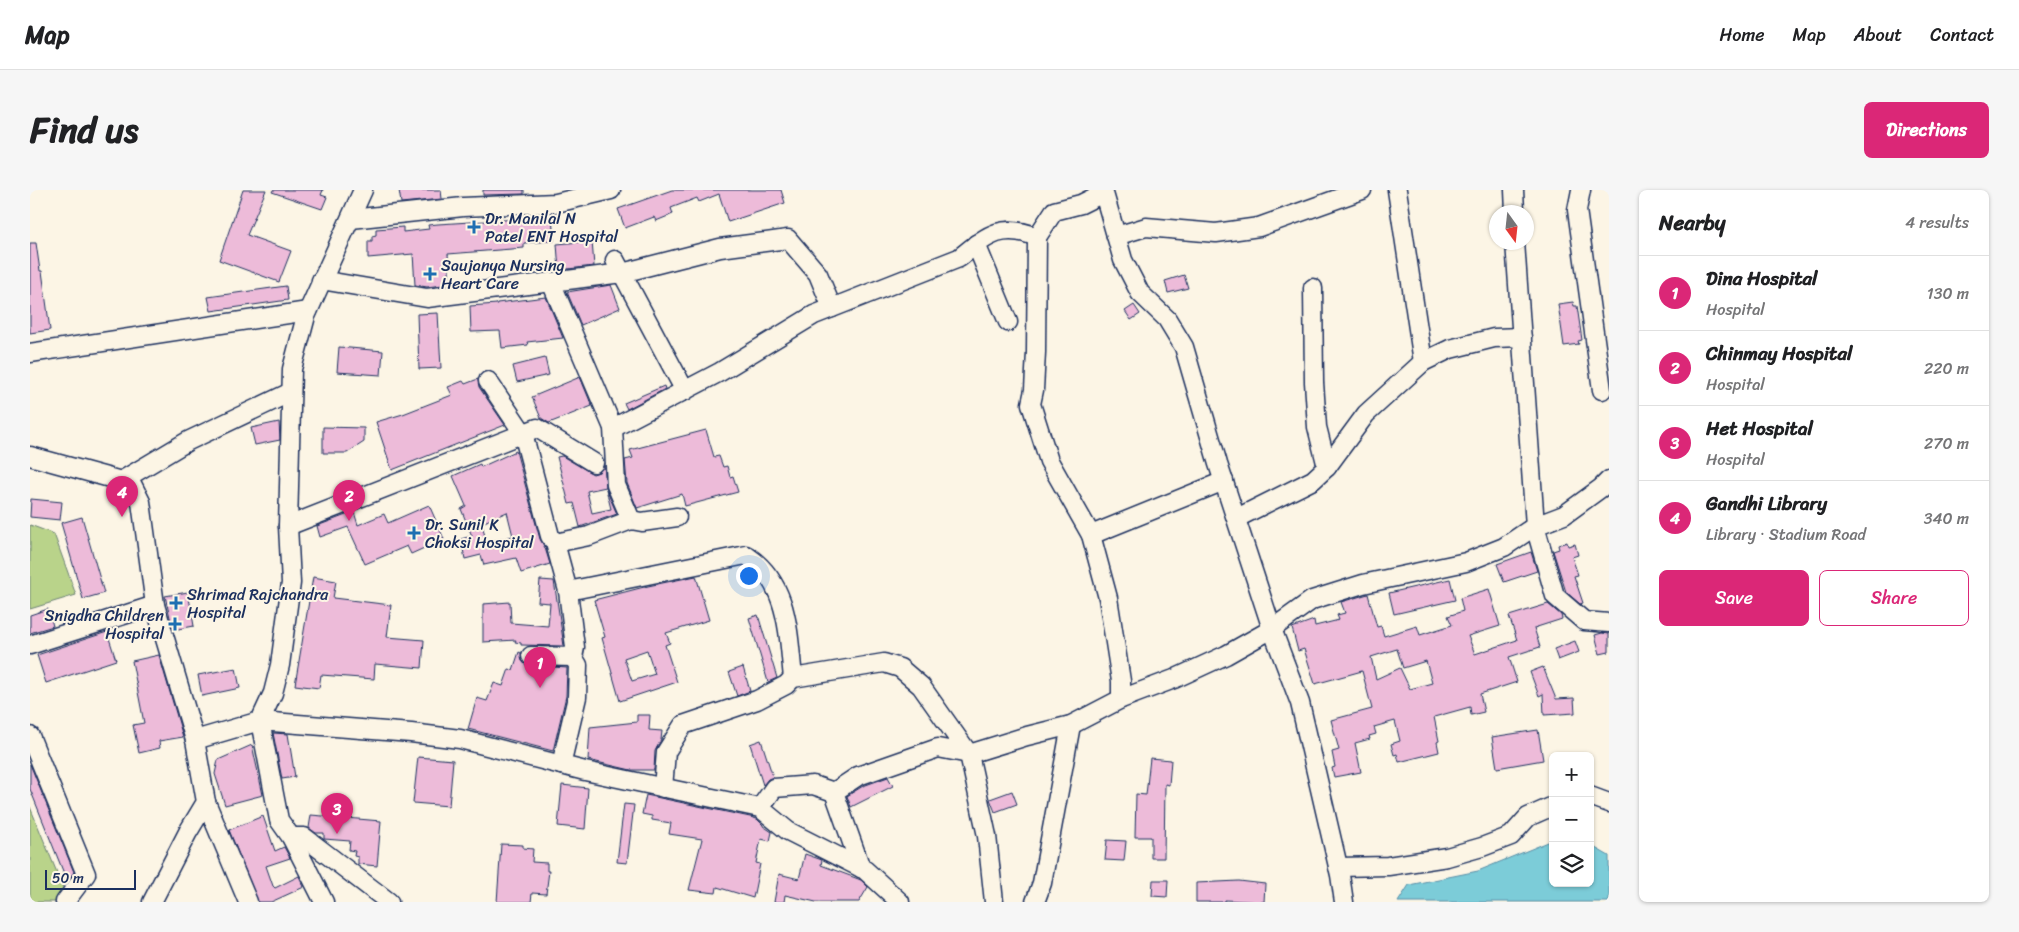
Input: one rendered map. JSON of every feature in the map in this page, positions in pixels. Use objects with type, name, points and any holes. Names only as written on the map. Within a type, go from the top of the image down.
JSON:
[{"type":"street","points":[[324,902],[291,837],[279,820],[260,721],[272,693],[280,665],[290,583],[288,526],[292,369],[308,311],[363,190]]},
{"type":"street","points":[[351,219],[463,207],[556,203],[611,190]]},
{"type":"street","points":[[1116,236],[1146,228],[1216,233],[1260,228],[1362,190]]},
{"type":"street","points":[[1397,190],[1423,362]]},
{"type":"street","points":[[1514,190],[1515,205]]},
{"type":"street","points":[[1581,190],[1577,210],[1602,390]]},
{"type":"street","points":[[1121,699],[1121,681],[1108,598],[1092,535],[1049,461],[1031,404],[1034,390],[1036,352],[1037,237],[1054,211],[1081,204],[1103,191],[1123,260],[1140,293],[1167,319],[1184,347],[1224,481],[1272,629],[1300,703],[1338,867],[1344,902]]},
{"type":"street","points":[[613,428],[720,372],[814,315],[959,258],[976,244],[998,231],[1020,230],[1037,237]]},
{"type":"street","points":[[322,280],[427,298],[551,282],[618,266],[720,248],[788,239],[818,274],[832,308]]},
{"type":"street","points":[[976,244],[1008,322]]},
{"type":"street","points":[[1517,250],[1535,526],[1555,596],[1584,621],[1609,623]]},
{"type":"street","points":[[618,266],[685,390]]},
{"type":"street","points":[[551,282],[613,428],[616,485],[631,520]]},
{"type":"street","points":[[1313,288],[1314,382],[1317,427],[1327,467]]},
{"type":"street","points":[[30,353],[308,311]]},
{"type":"street","points":[[1237,518],[1313,480],[1327,467],[1366,414],[1423,362],[1450,349],[1494,338],[1522,337]]},
{"type":"street","points":[[488,381],[523,433],[550,536],[555,543],[568,591],[575,647],[573,657],[578,666],[576,697],[561,765]]},
{"type":"street","points":[[121,481],[188,441],[291,392]]},
{"type":"street","points":[[288,526],[537,428],[594,463]]},
{"type":"street","points":[[30,456],[132,484],[141,502],[155,605],[195,740],[206,802],[248,902]]},
{"type":"street","points":[[834,792],[858,776],[938,748],[969,754],[1071,725],[1121,699],[1174,678],[1226,654],[1272,629],[1312,600],[1363,584],[1466,562],[1504,547],[1535,526],[1564,515],[1609,480]]},
{"type":"street","points":[[1092,535],[1224,481]]},
{"type":"street","points":[[555,543],[589,536],[631,520],[642,522],[677,517]]},
{"type":"street","points":[[568,591],[746,555],[759,563],[782,598],[793,678]]},
{"type":"street","points":[[30,645],[155,605]]},
{"type":"street","points":[[531,656],[573,657]]},
{"type":"street","points":[[663,788],[666,752],[684,725],[757,700],[786,685],[793,678],[884,663],[900,668],[921,686],[969,754],[987,836],[994,902]]},
{"type":"street","points":[[195,740],[260,721],[411,732],[460,739],[561,765],[760,808],[788,831],[861,868],[900,902]]},
{"type":"street","points":[[1035,902],[1042,883],[1071,725]]},
{"type":"street","points":[[30,736],[86,874],[65,902]]},
{"type":"street","points":[[760,808],[774,788],[813,785],[834,792]]},
{"type":"street","points":[[834,792],[861,868]]},
{"type":"street","points":[[1593,797],[1609,803]]},
{"type":"street","points":[[152,902],[188,832],[206,802]]},
{"type":"street","points":[[1338,867],[1388,866],[1447,857],[1511,836],[1528,817],[1549,808]]},
{"type":"street","points":[[291,837],[304,837],[389,902]]},
{"type":"green space","points":[[30,525],[54,534],[76,595],[30,609]]},
{"type":"green space","points":[[30,807],[65,892],[58,902],[30,902]]},
{"type":"water","points":[[1549,842],[1549,887],[1594,887],[1594,847],[1609,856],[1609,902],[1398,902],[1409,885],[1478,871]]},
{"type":"building","points":[[243,190],[266,190],[247,235],[291,251],[279,282],[219,260]]},
{"type":"building","points":[[273,190],[323,190],[321,195],[327,197],[322,209],[272,192]]},
{"type":"building","points":[[399,190],[441,190],[442,199],[401,203]]},
{"type":"building","points":[[483,190],[524,190],[524,194],[483,195]]},
{"type":"building","points":[[672,190],[781,190],[785,203],[728,222],[719,194],[699,202],[697,198],[671,208],[673,214],[656,221],[654,217],[625,228],[618,209]]},
{"type":"building","points":[[552,217],[554,241],[524,243],[524,248],[448,254],[450,284],[427,287],[415,285],[413,254],[368,258],[368,241],[372,241],[372,236],[376,235],[376,229],[403,227],[403,232],[429,229],[428,225]]},
{"type":"building","points":[[592,241],[594,266],[559,270],[557,244]]},
{"type":"building","points":[[30,243],[36,243],[50,330],[30,333]]},
{"type":"building","points":[[1184,275],[1188,288],[1168,293],[1165,281]]},
{"type":"building","points":[[611,285],[620,308],[581,325],[567,292]]},
{"type":"building","points":[[286,286],[288,300],[211,311],[208,297]]},
{"type":"building","points":[[546,297],[563,338],[527,342],[528,345],[502,348],[500,331],[471,332],[470,306]]},
{"type":"building","points":[[1573,302],[1574,306],[1577,306],[1582,340],[1578,341],[1579,344],[1564,346],[1558,304]]},
{"type":"building","points":[[1134,305],[1140,314],[1131,320],[1125,311]]},
{"type":"building","points":[[438,313],[441,368],[419,369],[417,314]]},
{"type":"building","points":[[339,347],[383,351],[381,375],[337,372]]},
{"type":"building","points":[[545,358],[549,375],[517,382],[513,366]]},
{"type":"building","points":[[580,377],[592,406],[549,423],[541,418],[532,397]]},
{"type":"building","points":[[478,379],[479,387],[505,425],[392,470],[376,422],[403,414],[452,395],[448,387],[463,381],[465,384]]},
{"type":"building","points":[[664,386],[665,389],[627,409],[624,403]]},
{"type":"building","points":[[279,422],[280,440],[255,445],[251,428]]},
{"type":"building","points":[[323,427],[364,428],[364,442],[347,453],[323,453]]},
{"type":"building","points":[[706,430],[714,457],[719,456],[723,467],[727,466],[730,477],[733,476],[738,492],[685,506],[682,494],[637,508],[627,483],[625,460],[633,458],[630,450]]},
{"type":"building","points":[[516,451],[540,539],[550,564],[521,573],[516,558],[484,565],[481,555],[465,559],[461,539],[472,536],[461,509],[466,506],[453,476],[480,464],[481,467]],"holes":[[[507,512],[513,536],[486,542],[482,523]]]},
{"type":"building","points":[[562,456],[593,474],[599,472],[604,465],[606,487],[587,491],[592,513],[611,509],[606,489],[617,514],[580,527],[574,503],[569,504],[557,457]]},
{"type":"building","points":[[31,499],[62,502],[60,520],[30,517]]},
{"type":"building","points":[[429,505],[444,539],[411,554],[407,546],[365,564],[348,527],[320,537],[317,526],[354,512],[358,525],[384,514],[388,523]]},
{"type":"building","points":[[82,517],[104,593],[83,599],[61,523]]},
{"type":"building","points":[[1567,542],[1568,546],[1575,544],[1578,555],[1572,557],[1578,575],[1574,576],[1583,603],[1580,604],[1566,592],[1553,551],[1559,549],[1558,545]]},
{"type":"building","points":[[1531,552],[1537,571],[1504,582],[1497,564]]},
{"type":"building","points":[[696,576],[709,620],[666,633],[670,643],[665,645],[677,682],[620,701],[602,638],[605,637],[594,600]],"holes":[[[647,650],[655,674],[632,681],[624,658]]]},
{"type":"building","points":[[313,577],[336,581],[333,598],[391,605],[387,637],[424,640],[422,668],[375,664],[374,679],[321,675],[319,688],[295,685]]},
{"type":"building","points":[[1450,579],[1455,600],[1394,614],[1389,593]]},
{"type":"building","points":[[540,580],[554,581],[564,646],[521,645],[521,643],[515,642],[516,640],[483,642],[483,604],[510,602],[511,623],[548,626],[550,603],[538,602]]},
{"type":"building","points":[[1489,589],[1500,626],[1468,636],[1475,654],[1517,640],[1509,616],[1548,604],[1561,615],[1562,619],[1534,628],[1540,647],[1509,657],[1517,682],[1480,694],[1484,712],[1471,715],[1470,707],[1434,717],[1439,741],[1437,742],[1439,752],[1399,762],[1397,754],[1394,755],[1391,744],[1400,741],[1395,721],[1374,727],[1376,734],[1369,736],[1370,739],[1355,743],[1361,772],[1334,777],[1332,768],[1335,767],[1332,752],[1339,750],[1331,720],[1372,709],[1362,671],[1315,684],[1304,649],[1298,651],[1292,628],[1314,620],[1315,626],[1339,620],[1337,615],[1345,613],[1341,602],[1368,594],[1377,627],[1381,626],[1384,636],[1417,626],[1420,635],[1452,625],[1448,616],[1463,611],[1460,598]],"holes":[[[1397,649],[1403,668],[1426,661],[1432,683],[1410,689],[1400,668],[1376,679],[1371,657]]]},
{"type":"building","points":[[188,592],[194,626],[173,630],[165,596]]},
{"type":"building","points":[[48,609],[53,626],[30,633],[30,615]]},
{"type":"building","points":[[758,615],[777,678],[768,682],[749,618]]},
{"type":"building","points":[[107,632],[116,660],[46,683],[37,655]]},
{"type":"building","points":[[1609,634],[1609,652],[1600,654],[1595,635]]},
{"type":"building","points":[[1575,641],[1579,652],[1558,660],[1554,649]]},
{"type":"building","points":[[519,652],[521,653],[522,661],[526,665],[567,668],[566,696],[553,751],[468,729],[477,698],[487,701],[494,683],[503,686],[509,669],[513,670]]},
{"type":"building","points":[[159,655],[183,737],[159,741],[160,748],[139,753],[133,725],[144,723],[132,661]]},
{"type":"building","points":[[743,667],[750,691],[737,696],[729,672]]},
{"type":"building","points":[[1543,667],[1556,699],[1574,698],[1575,713],[1544,715],[1543,694],[1539,696],[1530,672]]},
{"type":"building","points":[[236,668],[240,688],[202,696],[198,675]]},
{"type":"building","points":[[637,715],[650,715],[649,730],[662,731],[661,740],[655,751],[654,770],[631,770],[588,760],[590,727],[637,722]]},
{"type":"building","points":[[1538,730],[1543,760],[1497,768],[1492,737]]},
{"type":"building","points":[[273,733],[288,734],[295,777],[282,779]]},
{"type":"building","points":[[761,740],[773,777],[768,779],[763,785],[750,744]]},
{"type":"building","points":[[252,745],[263,795],[225,805],[215,774],[218,760]]},
{"type":"building","points":[[418,757],[453,760],[449,806],[413,803]]},
{"type":"building","points":[[1150,758],[1171,760],[1169,785],[1165,784],[1164,858],[1151,858],[1151,837],[1135,837],[1136,794],[1146,795]]},
{"type":"building","points":[[30,764],[74,872],[67,881],[30,789]]},
{"type":"building","points":[[888,777],[893,786],[851,807],[847,796],[863,786]]},
{"type":"building","points":[[562,785],[588,788],[585,829],[558,826]]},
{"type":"building","points":[[1012,791],[1017,804],[995,812],[990,799]]},
{"type":"building","points":[[646,795],[757,819],[772,832],[770,841],[761,839],[756,863],[760,864],[753,898],[717,887],[716,893],[689,890],[702,839],[669,834],[671,823],[652,820],[652,816],[642,814]]},
{"type":"building","points":[[624,804],[634,805],[627,863],[617,862]]},
{"type":"building","points":[[311,815],[381,821],[377,866],[358,864],[358,857],[354,856],[355,851],[349,850],[350,841],[324,839],[324,833],[316,833],[309,828]]},
{"type":"building","points":[[263,816],[275,851],[284,847],[290,858],[266,866],[273,886],[275,888],[299,876],[304,887],[271,902],[258,902],[229,830]]},
{"type":"building","points":[[1107,840],[1126,841],[1124,861],[1105,860]]},
{"type":"building","points":[[501,844],[523,845],[523,848],[533,849],[532,862],[547,863],[547,871],[549,871],[546,894],[532,893],[531,902],[497,902]]},
{"type":"building","points":[[805,854],[822,860],[821,865],[861,880],[868,887],[859,902],[816,902],[785,895],[784,902],[774,902],[779,874],[799,879]]},
{"type":"building","points":[[1153,880],[1168,880],[1167,897],[1152,896]]},
{"type":"building","points":[[1239,881],[1265,884],[1264,902],[1225,900],[1225,902],[1196,902],[1196,883]]},
{"type":"place","name":"Dr. Manilal N Patel ENT Hospital","points":[[474,227]]},
{"type":"place","name":"Saujanya Nursing Heart Care","points":[[430,274]]},
{"type":"place","name":"Gandhi Library","points":[[122,517]]},
{"type":"place","name":"Chinmay Hospital","points":[[349,521]]},
{"type":"place","name":"Dr. Sunil K Choksi Hospital","points":[[414,533]]},
{"type":"place","name":"Shrimad Rajchandra Hospital","points":[[176,603]]},
{"type":"place","name":"Snigdha Children Hospital","points":[[175,624]]},
{"type":"place","name":"Dina Hospital","points":[[540,688]]},
{"type":"place","name":"Het Hospital","points":[[337,834]]}]
